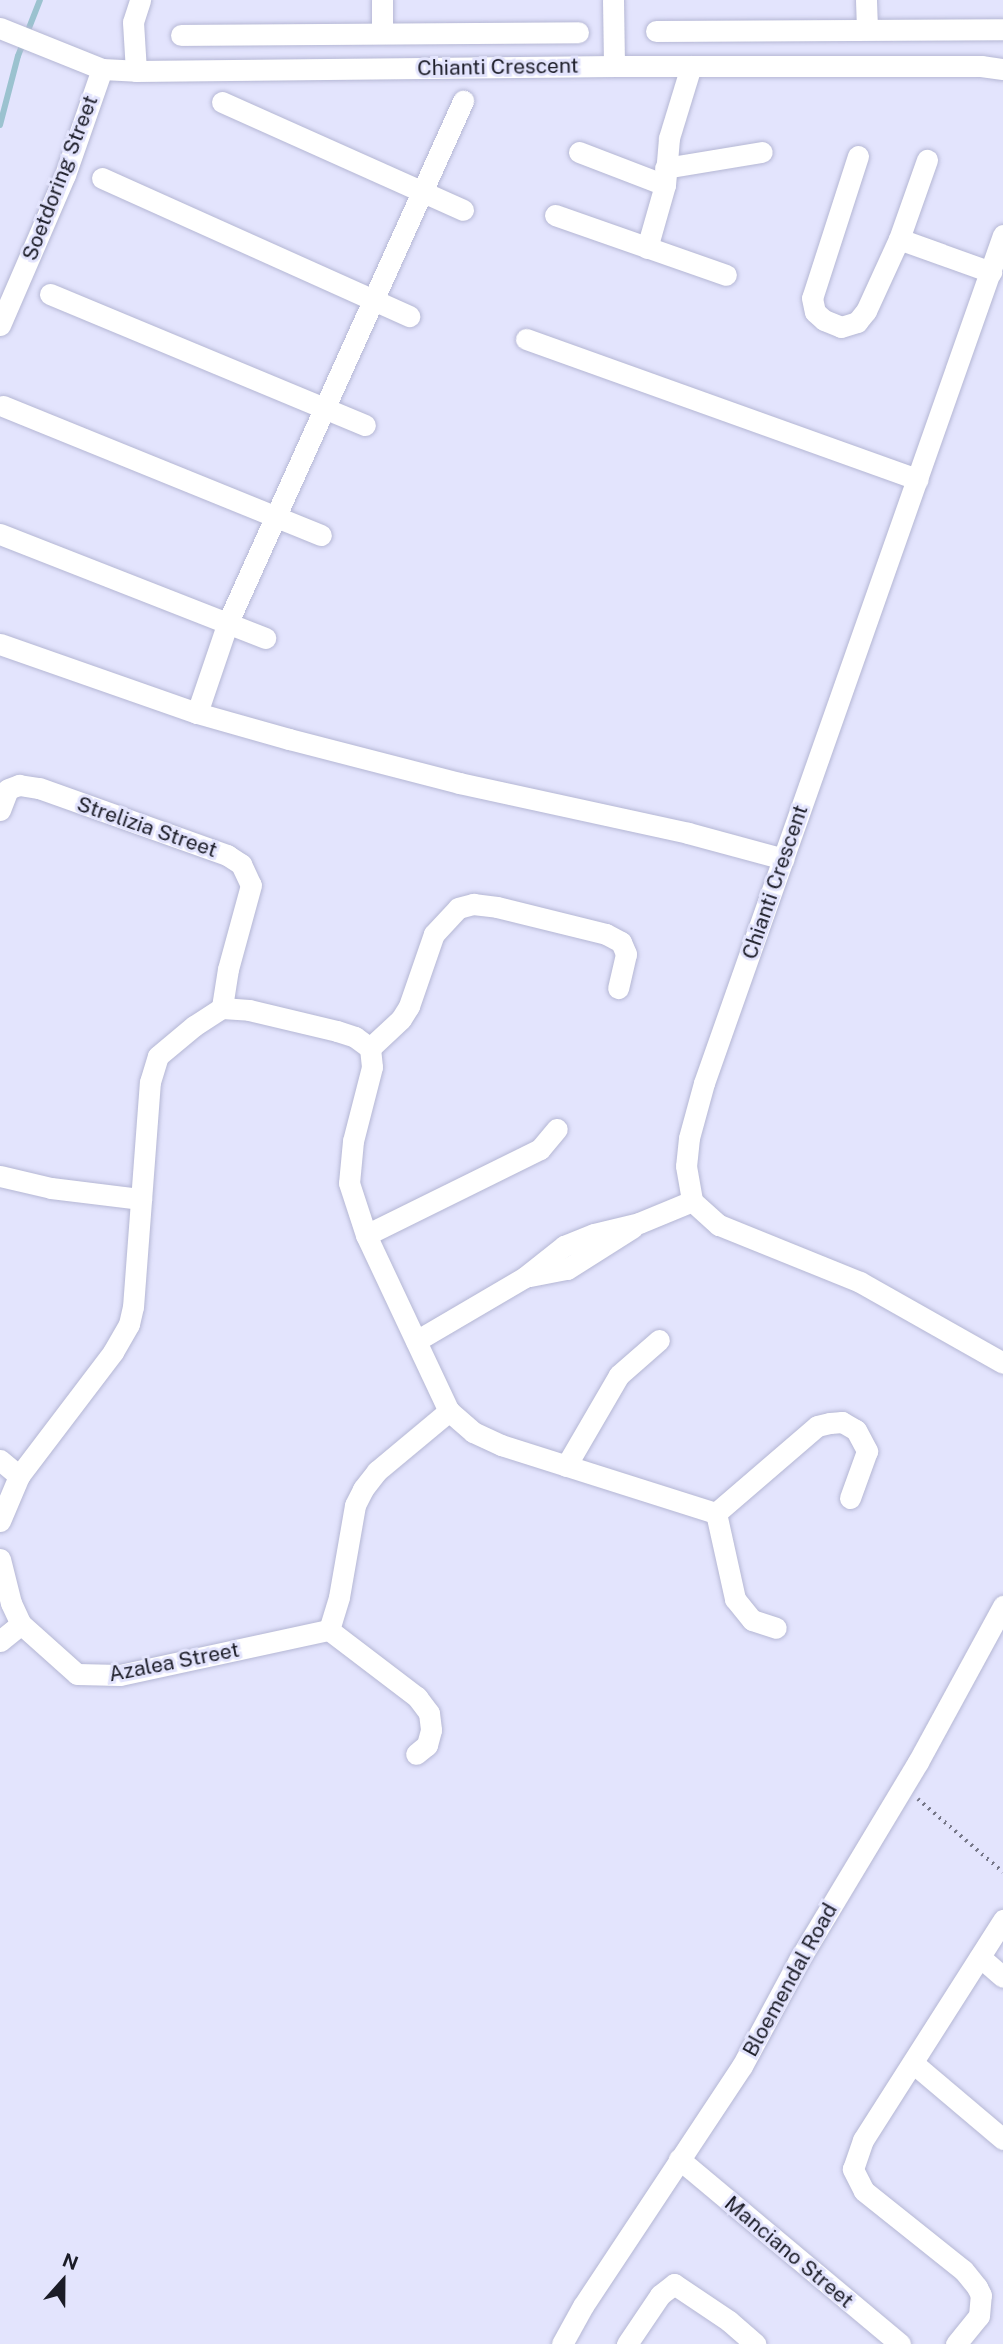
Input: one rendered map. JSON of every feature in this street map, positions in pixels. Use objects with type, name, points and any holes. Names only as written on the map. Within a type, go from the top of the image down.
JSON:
[{"type":"street","points":[[136,71],[133,22],[140,0]]},
{"type":"street","points":[[382,0],[382,33]]},
{"type":"street","points":[[613,0],[614,66]]},
{"type":"street","points":[[866,0],[867,29]]},
{"type":"street","name":"Chianti Crescent","points":[[0,28],[102,69],[136,71],[614,66],[981,66],[1003,69]]},
{"type":"street","points":[[656,31],[1003,29]]},
{"type":"street","points":[[181,35],[578,32]]},
{"type":"street","points":[[647,248],[665,177],[669,138],[691,66]]},
{"type":"street","name":"Soetdoring Street","points":[[0,326],[65,175],[102,69]]},
{"type":"street","points":[[197,713],[228,622],[463,101]]},
{"type":"street","points":[[222,102],[463,210]]},
{"type":"street","points":[[579,152],[665,177],[762,152]]},
{"type":"street","points":[[858,156],[812,298],[815,312],[824,320],[841,327],[857,322],[866,311],[899,239],[927,160]]},
{"type":"street","points":[[102,178],[409,316]]},
{"type":"street","points":[[555,215],[726,275]]},
{"type":"street","name":"Chianti Crescent","points":[[692,1201],[686,1166],[689,1138],[704,1083],[918,479],[993,286],[1003,235]]},
{"type":"street","points":[[899,239],[993,286]]},
{"type":"street","points":[[50,294],[365,425]]},
{"type":"street","points":[[526,339],[918,479]]},
{"type":"street","points":[[3,405],[321,535]]},
{"type":"street","points":[[0,534],[265,638]]},
{"type":"street","points":[[0,644],[197,713],[459,783],[688,833],[784,859]]},
{"type":"street","name":"Strelizia Street","points":[[0,810],[8,789],[19,785],[38,788],[227,855],[241,864],[251,885],[228,969],[222,1009]]},
{"type":"street","points":[[370,1048],[401,1019],[409,1006],[434,934],[458,908],[473,904],[497,906],[607,934],[621,942],[626,954],[618,988]]},
{"type":"street","points":[[0,1521],[19,1476],[113,1352],[129,1324],[133,1307],[153,1067],[166,1049],[222,1009],[249,1010],[337,1031],[355,1037],[370,1048],[372,1067],[349,1165],[349,1184],[366,1235],[449,1411],[473,1432],[500,1446],[716,1513]]},
{"type":"street","points":[[366,1235],[540,1149],[556,1129]]},
{"type":"street","points":[[0,1176],[51,1188],[141,1199]]},
{"type":"street","points":[[416,1341],[526,1277],[567,1269],[602,1250],[639,1223],[692,1201],[719,1225],[860,1282],[1003,1363]]},
{"type":"street","points":[[566,1466],[619,1375],[659,1340]]},
{"type":"street","points":[[416,1754],[427,1745],[431,1730],[429,1713],[417,1697],[329,1630],[340,1597],[355,1505],[363,1489],[377,1471],[449,1411]]},
{"type":"street","points":[[716,1513],[817,1426],[830,1423],[842,1422],[856,1430],[867,1451],[850,1498]]},
{"type":"street","points":[[0,1460],[19,1476]]},
{"type":"street","points":[[716,1513],[735,1599],[751,1620],[776,1628]]},
{"type":"street","name":"Azalea Street","points":[[0,1559],[11,1603],[21,1624],[77,1674],[94,1677],[120,1675],[329,1630]]},
{"type":"street","name":"Bloemendal Road","points":[[562,2344],[583,2306],[741,2066],[799,1960],[903,1786],[1003,1606]]},
{"type":"street","points":[[0,1641],[21,1624]]},
{"type":"street","points":[[956,2344],[979,2316],[981,2295],[977,2287],[963,2270],[864,2191],[854,2176],[855,2161],[863,2140],[1003,1920]]},
{"type":"street","points":[[980,1957],[1003,1977]]},
{"type":"street","points":[[913,2063],[1003,2139]]},
{"type":"street","name":"Manciano Street","points":[[679,2160],[900,2344]]},
{"type":"street","points":[[627,2344],[660,2295],[674,2284],[729,2321],[755,2344]]},
{"type":"path","points":[[903,1786],[1003,1872]]},
{"type":"waterway","points":[[0,125],[18,56],[40,0]]}]
